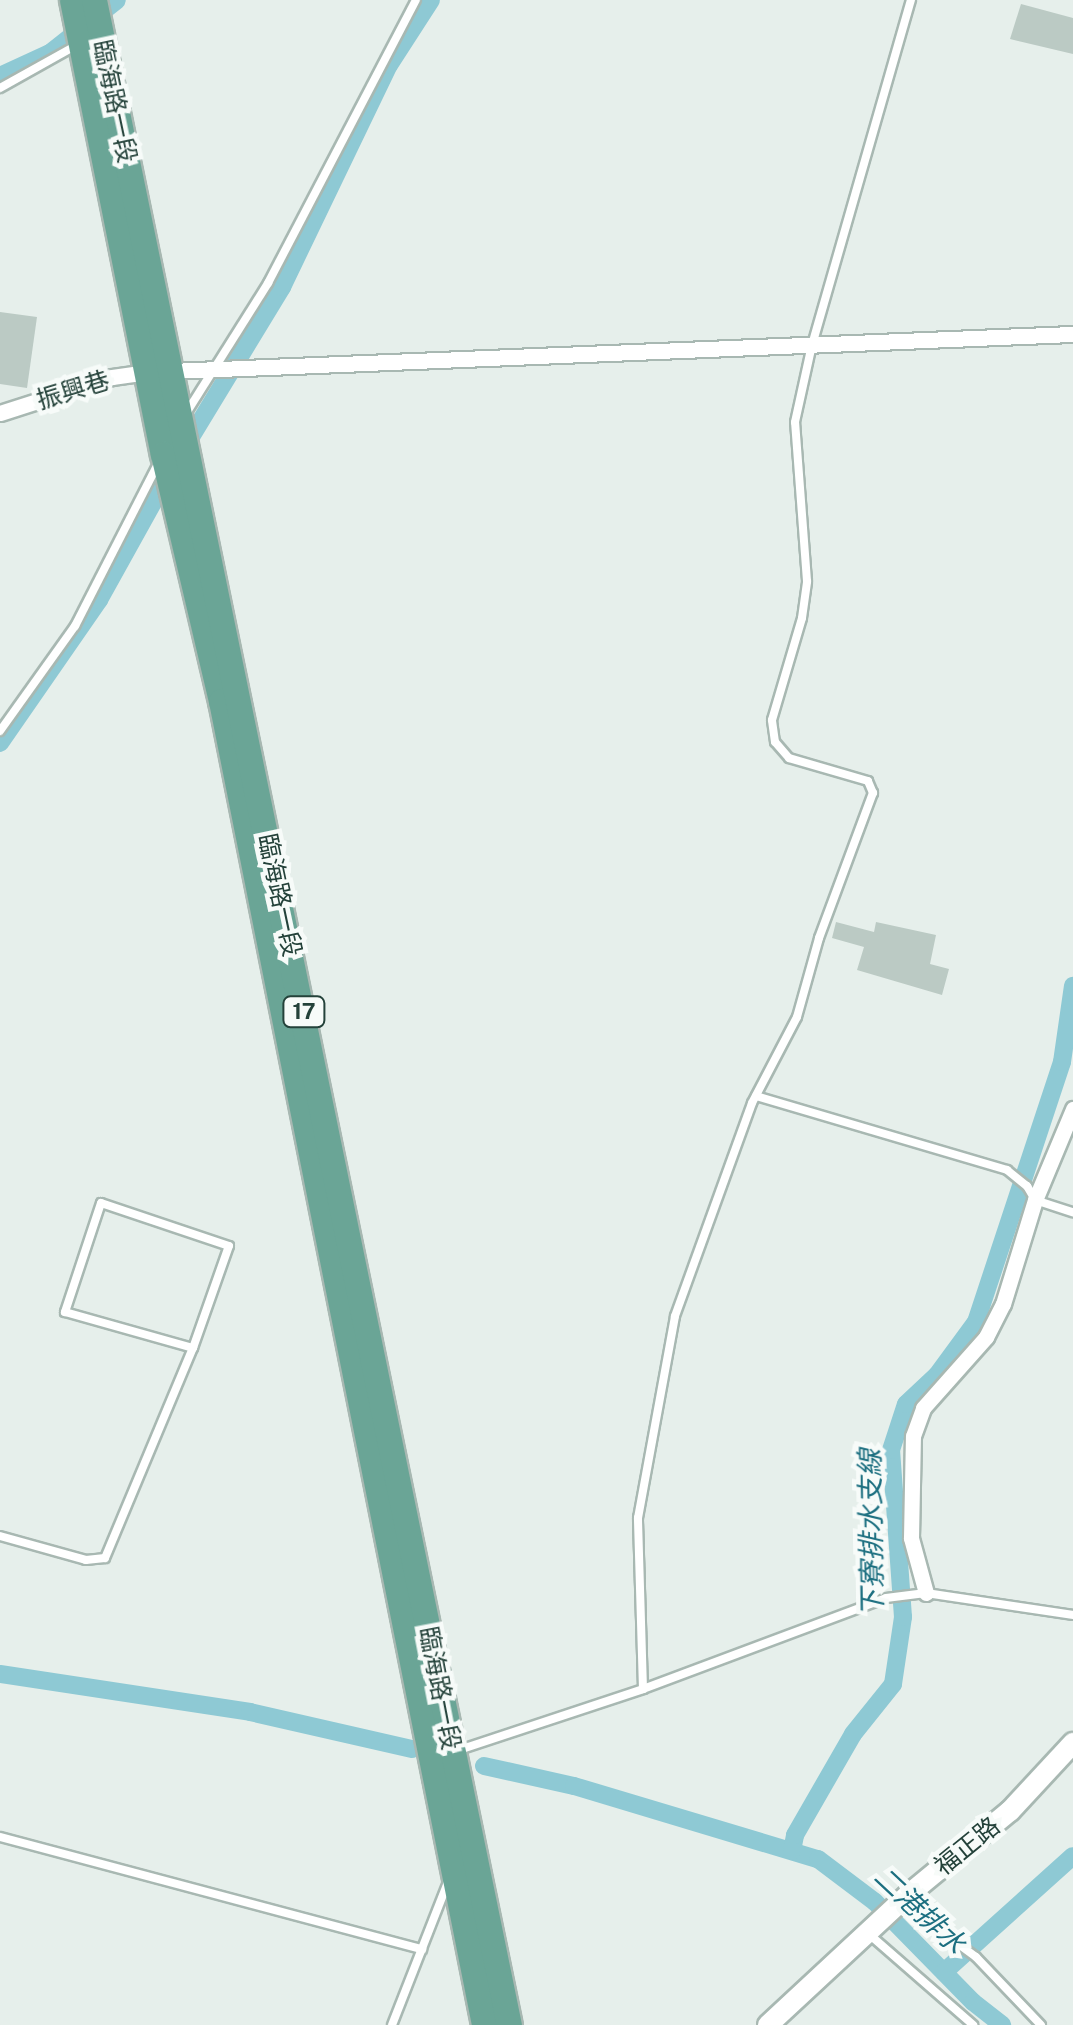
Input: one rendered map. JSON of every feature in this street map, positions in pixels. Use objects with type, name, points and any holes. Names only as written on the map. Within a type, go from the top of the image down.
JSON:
[{"type":"main road","name":"臨海路一段","points":[[72,0],[146,372],[177,439],[509,2025]]},
{"type":"main road","name":"臨海路一段","points":[[94,0],[173,372],[177,439],[220,701],[484,2025]]},
{"type":"street","name":"振興巷","points":[[0,413],[112,376],[146,372],[208,373],[1073,334]]},
{"type":"street","points":[[926,1594],[911,1538],[914,1436],[923,1408],[986,1337],[995,1320],[1035,1200],[1073,1109]]},
{"type":"street","name":"福正路","points":[[768,2025],[899,1904],[1010,1811],[1073,1743]]},
{"type":"lane","points":[[0,730],[75,626],[177,439],[208,373],[268,283],[416,0]]},
{"type":"lane","points":[[644,1689],[638,1518],[666,1349],[756,1096],[797,1018],[819,938],[873,793],[868,781],[788,758],[775,742],[772,720],[802,618],[807,581],[795,422],[812,345],[911,0]]},
{"type":"lane","points":[[0,88],[81,43]]},
{"type":"lane","points":[[756,1096],[1007,1170],[1027,1186],[1035,1200],[1073,1212]]},
{"type":"lane","points":[[0,1536],[86,1560],[105,1558],[193,1348],[229,1246],[102,1203],[65,1312],[193,1348]]},
{"type":"lane","points":[[392,2025],[455,1866],[453,1752],[644,1689],[886,1598],[926,1594],[1073,1615]]},
{"type":"lane","points":[[0,1837],[422,1949]]},
{"type":"lane","points":[[899,1904],[976,1958],[1041,2025]]},
{"type":"lane","points":[[872,1932],[973,2025]]},
{"type":"building","points":[[1021,4],[1073,18],[1073,54],[1010,39]]},
{"type":"building","points":[[0,312],[37,317],[27,388],[0,384]]},
{"type":"building","points":[[836,922],[874,932],[876,922],[936,935],[930,964],[949,969],[942,995],[857,970],[864,947],[832,938]]},
{"type":"waterway","points":[[0,76],[50,53],[117,0]]},
{"type":"waterway","points":[[183,450],[282,287],[389,65],[431,0]]},
{"type":"waterway","points":[[0,743],[99,600],[170,472]]},
{"type":"waterway","name":"下寮排水支線","points":[[792,1851],[795,1835],[853,1734],[893,1684],[903,1617],[891,1450],[906,1404],[937,1375],[976,1322],[1062,1062],[1073,986]]},
{"type":"waterway","points":[[0,1674],[250,1712],[412,1749]]},
{"type":"waterway","name":"二港排水","points":[[484,1766],[574,1786],[818,1859],[875,1902],[973,2002],[1002,2025]]},
{"type":"waterway","name":"二港排水","points":[[944,1972],[1073,1856]]}]
